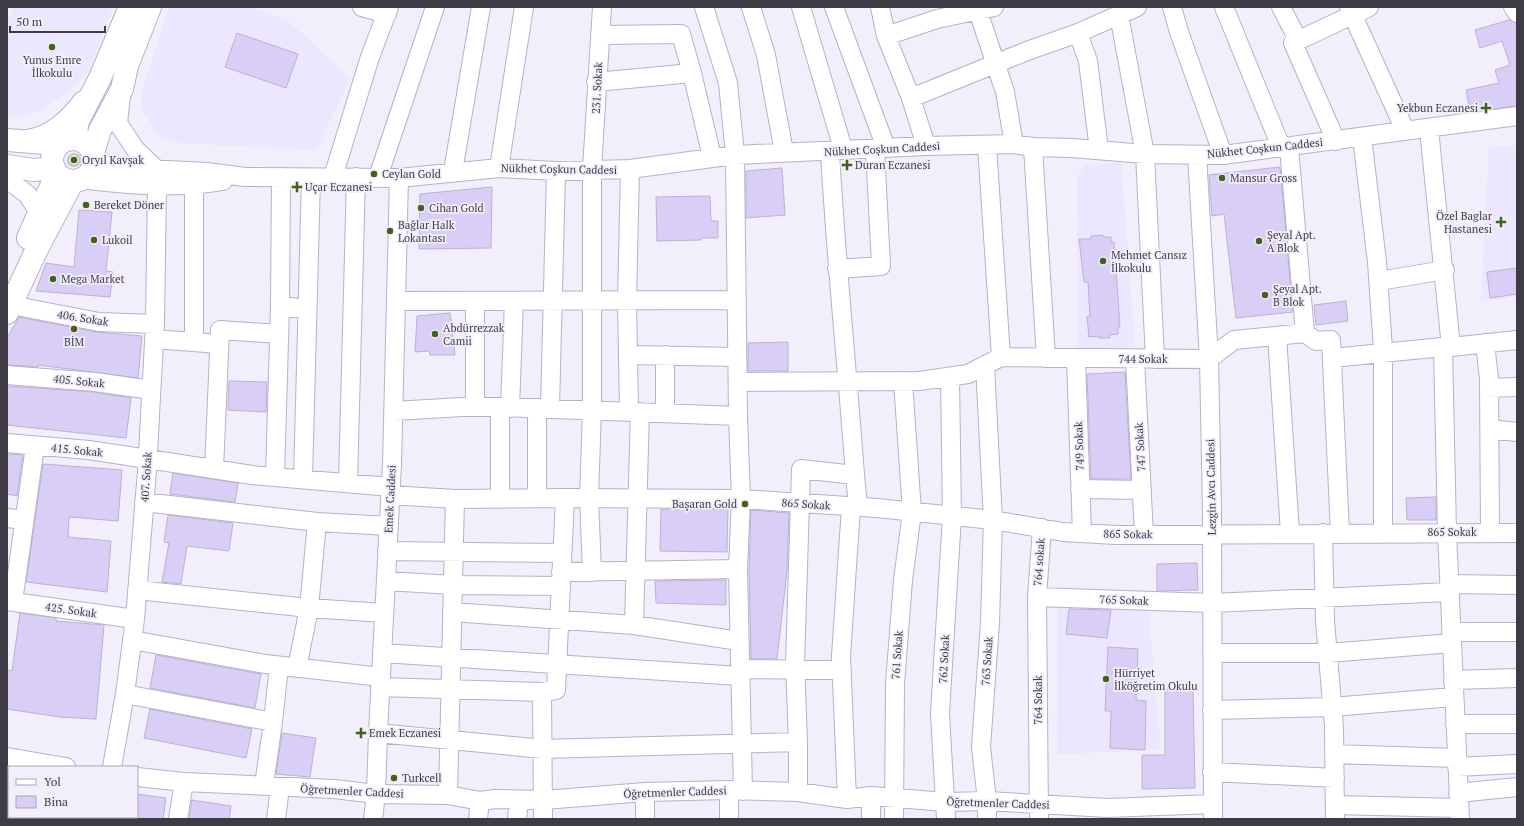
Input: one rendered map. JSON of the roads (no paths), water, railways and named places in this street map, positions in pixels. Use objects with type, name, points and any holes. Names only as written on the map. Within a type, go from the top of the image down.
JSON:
[{"type":"main road","points":[[66,175],[52,155],[67,141],[77,123],[100,78],[130,7]]},
{"type":"main road","points":[[7,166],[66,175],[91,172],[100,130],[122,89],[127,66],[150,7]]},
{"type":"main road","points":[[10,140],[67,141],[87,143],[94,156]]},
{"type":"main road","points":[[7,282],[39,213],[66,175]]},
{"type":"main road","points":[[9,309],[37,249],[66,175]]},
{"type":"street","points":[[333,177],[370,58],[388,11],[362,7]]},
{"type":"street","points":[[378,177],[435,7]]},
{"type":"street","points":[[453,171],[481,7]]},
{"type":"street","points":[[499,168],[524,7]]},
{"type":"street","name":"231. Sokak","points":[[592,572],[589,498],[592,410],[592,169],[596,82],[602,7]]},
{"type":"street","points":[[704,7],[728,83],[735,155],[738,416],[741,499],[738,569],[742,745],[736,791],[729,819]]},
{"type":"street","points":[[751,7],[766,55],[784,152]]},
{"type":"street","points":[[801,7],[837,150],[837,269],[848,381],[855,475],[854,507],[841,656],[846,799]]},
{"type":"street","points":[[834,7],[880,149],[881,266],[837,269]]},
{"type":"street","points":[[880,7],[886,36],[911,98],[926,146]]},
{"type":"street","points":[[911,98],[994,64],[1078,33],[1138,7]]},
{"type":"street","points":[[1172,7],[1178,32],[1223,155]]},
{"type":"street","points":[[1224,7],[1285,147],[1304,333]]},
{"type":"street","points":[[1282,7],[1298,40]]},
{"type":"street","points":[[1336,141],[1293,43],[1351,11],[1369,7]]},
{"type":"street","points":[[1513,7],[1517,13]]},
{"type":"street","points":[[886,36],[937,19],[986,9],[994,64],[1005,92],[1014,144]]},
{"type":"street","points":[[1351,11],[1405,130]]},
{"type":"street","points":[[1119,15],[1145,154],[1154,359]]},
{"type":"street","points":[[1078,33],[1088,61],[1099,150]]},
{"type":"street","points":[[600,35],[681,34],[712,157]]},
{"type":"street","points":[[596,82],[692,73]]},
{"type":"street","points":[[10,140],[41,138],[61,125],[100,78]]},
{"type":"street","points":[[122,89],[118,123],[135,149],[156,176]]},
{"type":"street","name":"Nükhet Coşkun Caddesi","points":[[245,177],[399,178],[453,171],[499,168],[556,171],[630,169],[735,155],[926,146],[1014,144],[1033,147],[1072,148],[1145,154],[1223,155],[1336,141],[1405,130],[1430,129],[1517,116]]},
{"type":"street","points":[[1430,129],[1444,270],[1447,347],[1447,532],[1459,807]]},
{"type":"street","points":[[1362,137],[1378,281],[1384,354],[1383,533]]},
{"type":"street","name":"763 Sokak","points":[[986,819],[987,801],[981,748],[990,623],[993,520],[993,361],[987,145]]},
{"type":"street","points":[[1033,147],[1046,358]]},
{"type":"street","name":"Lezgin Avcı Caddesi","points":[[1197,155],[1209,359],[1212,534],[1213,812]]},
{"type":"street","points":[[94,156],[111,166],[194,184],[245,177]]},
{"type":"street","points":[[630,169],[627,301],[628,355],[634,411],[638,498],[634,625]]},
{"type":"street","points":[[537,498],[552,301],[556,171]]},
{"type":"street","points":[[66,175],[125,185],[156,176],[207,172],[245,177]]},
{"type":"street","name":"407. Sokak","points":[[112,766],[125,694],[135,619],[144,502],[155,331],[156,176]]},
{"type":"street","points":[[276,477],[281,177]]},
{"type":"street","points":[[348,483],[356,177]]},
{"type":"street","points":[[303,479],[311,178]]},
{"type":"street","name":"Emek Caddesi","points":[[373,819],[376,794],[380,682],[391,491],[399,178]]},
{"type":"street","points":[[7,180],[28,195],[39,213]]},
{"type":"street","points":[[194,184],[194,342]]},
{"type":"street","points":[[1378,281],[1444,270]]},
{"type":"street","points":[[397,302],[736,300]]},
{"type":"street","points":[[474,301],[475,407]]},
{"type":"street","points":[[500,499],[505,407],[514,301]]},
{"type":"street","points":[[280,306],[307,309]]},
{"type":"street","name":"406. Sokak","points":[[9,309],[155,331],[194,342],[219,344]]},
{"type":"street","points":[[214,469],[220,330],[279,334]]},
{"type":"street","points":[[1209,359],[1234,340],[1304,333],[1316,341],[1331,340],[1331,533],[1325,598],[1332,707],[1335,812],[1459,807],[1517,787]]},
{"type":"street","points":[[1277,336],[1290,533]]},
{"type":"street","points":[[1332,358],[1517,340]]},
{"type":"street","points":[[1485,343],[1489,388],[1490,532]]},
{"type":"street","points":[[628,355],[737,357]]},
{"type":"street","points":[[665,355],[665,413]]},
{"type":"street","name":"744 Sokak","points":[[993,361],[1046,358],[1209,359]]},
{"type":"street","name":"749 Sokak","points":[[1076,359],[1082,533]]},
{"type":"street","name":"747 Sokak","points":[[1135,359],[1144,535]]},
{"type":"street","points":[[738,382],[919,381],[968,374],[993,361]]},
{"type":"street","name":"405. Sokak","points":[[7,375],[96,382],[152,390]]},
{"type":"street","name":"762 Sokak","points":[[946,810],[940,713],[952,516],[950,377]]},
{"type":"street","name":"761 Sokak","points":[[894,819],[895,684],[903,580],[912,512],[904,381]]},
{"type":"street","points":[[1489,388],[1517,387]]},
{"type":"street","points":[[394,411],[505,407],[738,416]]},
{"type":"street","points":[[1490,429],[1517,432]]},
{"type":"street","name":"415. Sokak","points":[[7,443],[89,450],[214,469],[276,477],[348,483],[391,491],[455,499]]},
{"type":"street","points":[[10,601],[16,519],[35,446]]},
{"type":"street","points":[[798,792],[798,742],[795,670],[801,469],[855,475]]},
{"type":"street","points":[[1080,489],[1142,490]]},
{"type":"street","points":[[132,640],[380,682],[451,690],[542,692],[556,690],[565,498]]},
{"type":"street","points":[[448,795],[455,499]]},
{"type":"street","name":"865 Sokak","points":[[455,499],[741,499],[854,507],[993,520],[1082,533],[1144,535],[1447,532],[1517,533]]},
{"type":"street","points":[[144,502],[317,522],[389,526]]},
{"type":"street","points":[[297,668],[308,608],[317,522]]},
{"type":"street","name":"764 sokak","points":[[1037,597],[1042,528]]},
{"type":"street","points":[[387,551],[562,553]]},
{"type":"street","points":[[386,581],[453,585],[561,579],[592,572],[738,569]]},
{"type":"street","name":"765 Sokak","points":[[1037,597],[1212,603],[1325,598],[1449,588],[1517,585]]},
{"type":"street","points":[[137,590],[308,608],[384,613]]},
{"type":"street","name":"764 Sokak","points":[[1037,597],[1039,811]]},
{"type":"street","name":"425. Sokak","points":[[10,601],[135,619]]},
{"type":"street","points":[[452,612],[634,625],[739,641]]},
{"type":"street","points":[[1212,653],[1328,653],[1451,638],[1517,632]]},
{"type":"street","points":[[382,653],[557,666],[740,672],[842,670]]},
{"type":"street","points":[[276,819],[272,786],[273,722],[279,666]]},
{"type":"street","points":[[1212,710],[1332,707],[1517,678]]},
{"type":"street","points":[[542,692],[543,819]]},
{"type":"street","points":[[125,694],[273,722]]},
{"type":"street","points":[[1455,724],[1517,724]]},
{"type":"street","points":[[378,733],[543,749],[742,745],[798,742]]},
{"type":"street","points":[[1334,754],[1456,762],[1517,764]]},
{"type":"street","points":[[7,757],[60,766]]},
{"type":"street","points":[[1212,772],[1335,778]]},
{"type":"street","name":"Öğretmenler Caddesi","points":[[138,777],[184,782],[334,789],[376,794],[448,795],[480,801],[495,799],[544,800],[645,792],[736,791],[798,792],[846,799],[871,796],[894,798],[946,810],[987,801],[1039,811],[1106,808],[1213,812]]},
{"type":"street","points":[[178,819],[184,782]]},
{"type":"street","points":[[645,792],[645,819]]},
{"type":"street","points":[[871,796],[871,819]]},
{"type":"street","points":[[517,819],[519,800]]},
{"type":"street","points":[[478,819],[480,801]]},
{"type":"place","name":"Yunus Emre İlkokulu","points":[[52,47]]},
{"type":"place","name":"Yekbun Eczanesi","points":[[1486,108]]},
{"type":"place","name":"Oryıl Kavşak","points":[[74,160]]},
{"type":"place","name":"Duran Eczanesi","points":[[847,165]]},
{"type":"place","name":"Ceylan Gold","points":[[374,174]]},
{"type":"place","name":"Mansur Gross","points":[[1222,178]]},
{"type":"place","name":"Uçar Eczanesi","points":[[297,187]]},
{"type":"place","name":"Bereket Döner","points":[[86,205]]},
{"type":"place","name":"Cihan Gold","points":[[421,208]]},
{"type":"place","name":"Özel Baglar Hastanesi","points":[[1501,222]]},
{"type":"place","name":"Bağlar Halk Lokantası","points":[[390,231]]},
{"type":"place","name":"Lukoil","points":[[94,240]]},
{"type":"place","name":"Şeyal Apt. A Blok","points":[[1259,241]]},
{"type":"place","name":"Mehmet Cansız İlkokulu","points":[[1103,261]]},
{"type":"place","name":"Mega Market","points":[[53,279]]},
{"type":"place","name":"Şeyal Apt. B Blok","points":[[1265,295]]},
{"type":"place","name":"BİM","points":[[74,329]]},
{"type":"place","name":"Abdürrezzak Camii","points":[[435,334]]},
{"type":"place","name":"Başaran Gold","points":[[745,504]]},
{"type":"place","name":"Hürriyet İlköğretim Okulu","points":[[1106,679]]},
{"type":"place","name":"Emek Eczanesi","points":[[361,733]]},
{"type":"place","name":"Turkcell","points":[[394,778]]}]
